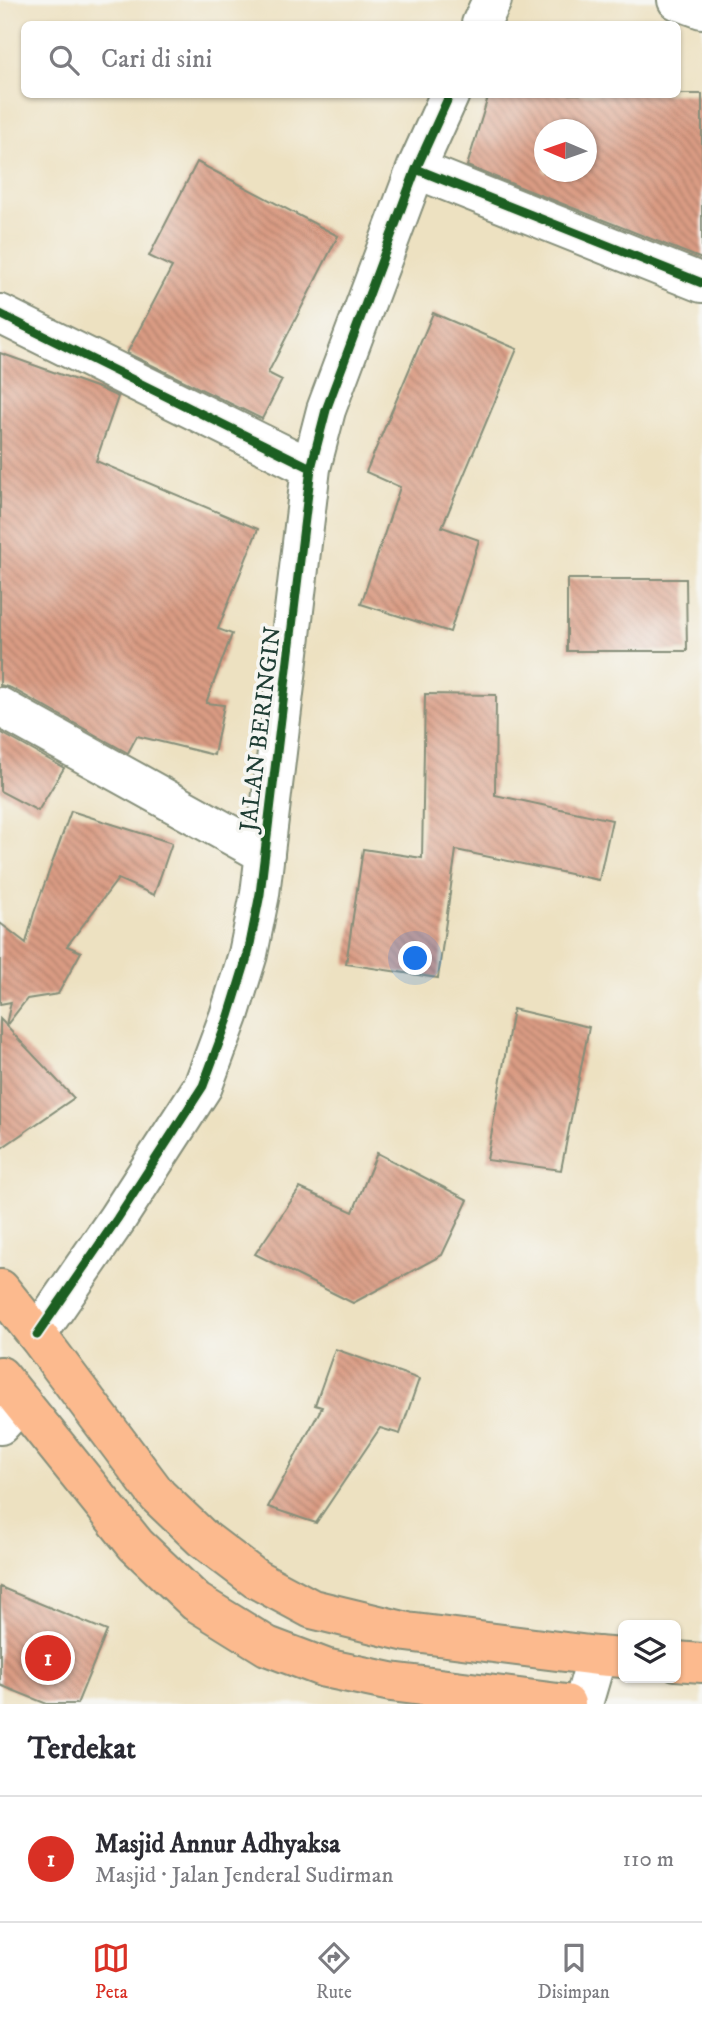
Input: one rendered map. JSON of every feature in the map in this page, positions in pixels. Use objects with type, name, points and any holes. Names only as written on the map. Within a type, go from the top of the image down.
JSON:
[{"type":"main road","points":[[0,1289],[158,1496],[202,1538],[257,1579],[312,1609],[407,1632],[610,1657]]},
{"type":"main road","points":[[37,1335],[6,1397],[136,1545],[196,1602],[267,1646],[325,1668],[391,1682],[565,1704]]},
{"type":"main road","points":[[681,1661],[702,1663]]},
{"type":"street","points":[[482,21],[492,0]]},
{"type":"street","points":[[677,0],[702,9]]},
{"type":"street","name":"JALAN BERINGIN","points":[[37,1335],[117,1219],[203,1086],[229,1016],[247,954],[260,894],[312,468],[326,410],[416,169],[448,98]]},
{"type":"street","points":[[416,169],[702,283]]},
{"type":"street","points":[[0,314],[312,468]]},
{"type":"street","points":[[0,707],[265,853]]},
{"type":"street","points":[[583,1704],[610,1657]]},
{"type":"building","points":[[681,94],[702,94],[702,259],[467,166],[488,98],[681,98]]},
{"type":"building","points":[[197,162],[338,236],[268,373],[282,380],[262,419],[127,353],[172,267],[149,256]]},
{"type":"building","points":[[433,313],[517,349],[442,527],[479,540],[450,632],[361,604],[400,487],[366,472]]},
{"type":"building","points":[[0,353],[118,397],[96,461],[258,529],[218,629],[232,634],[206,703],[224,705],[214,755],[137,736],[128,753],[11,688],[0,685]]},
{"type":"building","points":[[567,579],[686,579],[687,651],[567,651]]},
{"type":"building","points":[[425,694],[496,695],[495,795],[612,820],[599,880],[456,850],[438,978],[346,964],[363,849],[422,858]]},
{"type":"building","points":[[0,732],[64,768],[38,811],[0,791]]},
{"type":"building","points":[[71,811],[172,843],[154,895],[118,879],[67,946],[81,952],[58,994],[27,999],[6,1026],[74,1098],[0,1149],[0,1019],[6,1025],[11,1002],[0,1004],[0,923],[26,943],[34,913]]},
{"type":"building","points":[[513,1009],[589,1027],[561,1170],[487,1160]]},
{"type":"building","points":[[377,1153],[468,1200],[442,1255],[353,1303],[255,1254],[300,1188],[353,1212]]},
{"type":"building","points":[[335,1349],[419,1379],[400,1434],[380,1428],[316,1523],[268,1507],[322,1407],[315,1405]]},
{"type":"building","points":[[0,1587],[107,1631],[77,1704],[47,1704],[0,1685]]},
{"type":"cycle path","points":[[37,1335],[117,1219],[203,1086],[229,1016],[248,954],[260,894],[311,468],[326,410],[416,169],[448,98]]},
{"type":"cycle path","points":[[416,169],[702,283]]},
{"type":"cycle path","points":[[0,314],[311,468]]},
{"type":"place","name":"Masjid Annur Adhyaksa","points":[[48,1658]]}]
